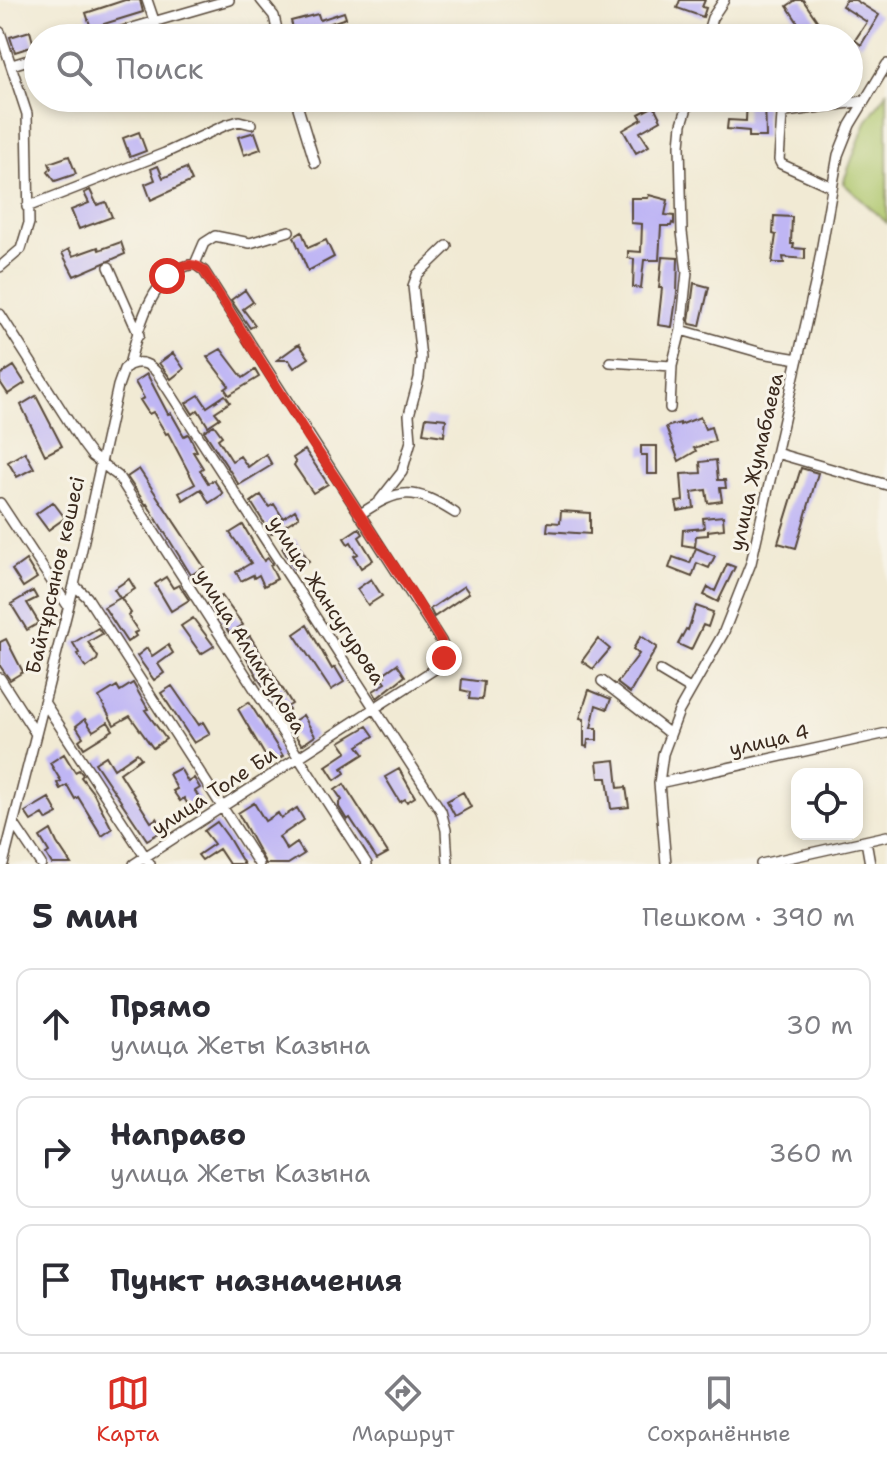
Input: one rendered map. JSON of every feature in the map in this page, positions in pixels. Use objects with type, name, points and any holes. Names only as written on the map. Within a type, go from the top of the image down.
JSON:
[{"type":"street","points":[[147,0],[156,24]]},
{"type":"street","points":[[142,24],[229,0]]},
{"type":"street","points":[[261,0],[274,16],[276,24]]},
{"type":"street","points":[[710,24],[724,0]]},
{"type":"street","points":[[0,32],[24,104]]},
{"type":"street","points":[[12,65],[24,61]]},
{"type":"street","name":"улица Жумабаева","points":[[864,101],[887,64]]},
{"type":"street","points":[[0,267],[15,256],[24,243],[29,223],[26,112]]},
{"type":"street","points":[[299,112],[315,163]]},
{"type":"street","points":[[670,408],[672,366],[681,330],[687,272],[682,232],[680,145],[686,112]]},
{"type":"street","points":[[786,112],[782,115],[781,164],[830,186]]},
{"type":"street","name":"улица Жумабаева","points":[[666,864],[659,783],[670,734],[690,689],[723,634],[751,563],[816,280],[830,186],[838,155],[859,112]]},
{"type":"street","points":[[27,207],[165,153],[226,125],[239,121],[251,124]]},
{"type":"street","name":"Байтұрсынов көшесі","points":[[3,854],[14,824],[74,585],[118,386],[124,369],[129,365],[157,288],[175,270],[195,264],[204,243],[215,236],[250,243],[289,231]]},
{"type":"street","points":[[195,264],[204,271],[359,515],[380,500],[402,472],[411,441],[409,415],[421,358],[413,286],[417,275],[447,246]]},
{"type":"street","points":[[109,267],[139,335]]},
{"type":"street","name":"улица Алимкулова","points":[[0,314],[83,444],[100,463],[114,472],[126,488],[367,864]]},
{"type":"street","points":[[681,330],[762,353],[798,359]]},
{"type":"street","name":"улица Жансугурова","points":[[129,365],[142,362],[151,365],[441,811],[446,830],[448,864]]},
{"type":"street","points":[[610,362],[672,366]]},
{"type":"street","points":[[776,453],[887,485]]},
{"type":"street","points":[[380,500],[404,492],[418,494],[432,498],[455,513]]},
{"type":"street","points":[[0,503],[68,606]]},
{"type":"street","name":"улица Толе Би","points":[[134,864],[148,860],[441,665],[444,658],[441,641],[359,515]]},
{"type":"street","points":[[74,585],[87,597],[259,864]]},
{"type":"street","points":[[660,671],[690,689]]},
{"type":"street","points":[[0,678],[36,734]]},
{"type":"street","points":[[602,681],[670,734]]},
{"type":"street","points":[[44,702],[148,860]]},
{"type":"street","name":"улица 4","points":[[659,783],[887,733]]},
{"type":"street","points":[[14,824],[41,864]]},
{"type":"street","points":[[761,864],[887,836]]},
{"type":"street","points":[[866,841],[870,864]]},
{"type":"green space","points":[[887,92],[887,223],[843,183],[866,122]]},
{"type":"building","points":[[125,0],[140,0],[143,12],[104,24],[90,24],[86,13]]},
{"type":"building","points":[[680,0],[705,0],[703,17],[677,8]]},
{"type":"building","points":[[796,0],[803,0],[818,22],[799,24],[787,6]]},
{"type":"building","points":[[846,0],[855,0],[879,15],[863,42],[863,28],[867,22],[842,6]]},
{"type":"building","points":[[344,12],[346,18],[328,24],[292,24],[291,21],[318,14],[320,20]]},
{"type":"building","points":[[24,33],[24,49],[15,52],[10,37]]},
{"type":"building","points":[[657,112],[661,120],[640,132],[649,146],[636,153],[623,130],[642,119],[639,114]]},
{"type":"building","points":[[746,112],[765,112],[766,137],[749,137],[749,131],[727,129],[728,120],[746,121]]},
{"type":"building","points":[[139,132],[146,151],[130,157],[123,138]]},
{"type":"building","points":[[255,132],[261,149],[244,155],[238,137]]},
{"type":"building","points":[[69,156],[76,174],[55,181],[48,172],[51,168],[49,163]]},
{"type":"building","points":[[158,166],[163,178],[186,168],[192,181],[151,200],[145,184],[155,180],[151,169]]},
{"type":"building","points":[[90,190],[97,205],[106,202],[112,217],[79,229],[71,210],[89,203],[84,193]]},
{"type":"building","points":[[649,195],[668,200],[665,215],[674,216],[674,224],[661,226],[659,260],[644,260],[641,288],[633,287],[634,259],[628,258],[628,251],[641,252],[642,224],[631,223],[631,198],[648,198]]},
{"type":"building","points":[[774,216],[792,217],[791,244],[794,244],[793,248],[805,249],[805,259],[783,257],[784,263],[772,263],[776,235],[773,234]]},
{"type":"building","points":[[302,232],[308,248],[326,240],[334,257],[308,271],[294,237]]},
{"type":"building","points":[[121,242],[125,254],[74,276],[62,253],[69,249],[73,256]]},
{"type":"building","points":[[662,257],[678,258],[672,327],[658,325]]},
{"type":"building","points":[[694,283],[709,287],[700,326],[689,321]]},
{"type":"building","points":[[245,290],[253,302],[243,309],[255,325],[250,328],[231,300]]},
{"type":"building","points":[[299,344],[309,358],[294,368],[289,360],[277,360]]},
{"type":"building","points":[[221,349],[243,378],[255,370],[259,377],[229,395],[225,389],[229,386],[207,357]]},
{"type":"building","points":[[173,353],[184,369],[171,379],[159,363]]},
{"type":"building","points":[[14,366],[25,383],[8,394],[0,382],[0,375]]},
{"type":"building","points":[[147,374],[168,414],[171,413],[184,436],[188,434],[190,437],[197,451],[193,452],[203,468],[200,470],[208,483],[214,480],[223,494],[209,503],[201,489],[183,500],[179,493],[195,484],[168,433],[140,400],[144,398],[135,382]]},
{"type":"building","points":[[199,395],[207,407],[225,395],[230,402],[215,412],[220,418],[208,426],[198,410],[193,414],[186,403]]},
{"type":"building","points":[[36,396],[62,446],[45,455],[21,405]]},
{"type":"building","points":[[426,417],[446,419],[444,436],[423,433]]},
{"type":"building","points":[[700,417],[705,429],[711,427],[715,441],[694,448],[696,451],[679,461],[666,427]]},
{"type":"building","points":[[214,425],[222,436],[218,439],[232,461],[240,456],[248,467],[266,454],[272,465],[239,485],[204,431]]},
{"type":"building","points":[[641,446],[657,446],[657,474],[647,474],[647,455],[641,455]]},
{"type":"building","points":[[305,450],[328,484],[313,493],[294,465],[293,458]]},
{"type":"building","points":[[25,452],[34,468],[17,477],[8,462]]},
{"type":"building","points":[[716,460],[718,480],[725,480],[726,488],[720,488],[722,501],[708,503],[706,490],[692,492],[694,508],[678,511],[676,502],[683,501],[681,474],[701,473],[700,462]]},
{"type":"building","points":[[801,468],[818,473],[796,548],[778,543]]},
{"type":"building","points":[[139,469],[204,567],[191,575],[127,477]]},
{"type":"building","points":[[261,495],[269,507],[274,504],[283,518],[295,510],[299,517],[271,534],[251,502]]},
{"type":"building","points":[[53,502],[65,518],[48,530],[36,514]]},
{"type":"building","points":[[561,511],[590,513],[590,534],[547,531],[548,522],[560,523]]},
{"type":"building","points":[[723,516],[724,529],[696,536],[695,547],[682,545],[683,530],[704,528],[703,518]]},
{"type":"building","points":[[243,525],[264,561],[268,558],[272,564],[277,579],[264,586],[259,575],[241,581],[236,572],[251,563],[230,533]]},
{"type":"building","points":[[359,528],[363,534],[359,537],[373,560],[361,568],[354,556],[358,554],[351,542],[348,544],[344,538]]},
{"type":"building","points":[[295,539],[309,561],[295,570],[282,548]]},
{"type":"building","points":[[696,548],[715,556],[709,568],[697,563],[692,577],[669,568],[673,557],[690,563]]},
{"type":"building","points":[[26,560],[37,578],[23,587],[12,570]]},
{"type":"building","points":[[727,564],[735,567],[718,602],[704,595],[708,587],[715,591]]},
{"type":"building","points":[[166,577],[173,588],[179,585],[189,600],[171,611],[155,584]]},
{"type":"building","points":[[129,579],[135,589],[121,598],[138,631],[127,642],[104,607],[120,598],[114,589]]},
{"type":"building","points":[[371,579],[382,596],[368,605],[357,589]]},
{"type":"building","points":[[464,586],[469,593],[434,617],[430,609]]},
{"type":"building","points":[[33,591],[37,598],[27,603],[39,623],[27,630],[11,604]]},
{"type":"building","points":[[222,596],[243,625],[229,633],[212,603]]},
{"type":"building","points":[[696,606],[713,612],[708,627],[703,625],[691,650],[678,644],[688,630]]},
{"type":"building","points":[[193,618],[214,646],[201,654],[181,626]]},
{"type":"building","points":[[307,625],[332,669],[335,667],[344,682],[331,690],[294,634]]},
{"type":"building","points":[[98,628],[102,634],[88,642],[98,657],[86,668],[73,643]]},
{"type":"building","points":[[250,636],[292,704],[281,716],[239,644]]},
{"type":"building","points":[[641,636],[657,647],[630,693],[617,683],[639,654],[633,649]]},
{"type":"building","points":[[6,639],[23,672],[10,680],[0,666],[0,642]]},
{"type":"building","points":[[598,639],[610,649],[593,669],[582,661]]},
{"type":"building","points":[[168,645],[173,653],[158,664],[164,673],[154,680],[137,656],[147,648],[152,656]]},
{"type":"building","points":[[397,664],[405,676],[377,698],[373,691],[386,683],[383,674]]},
{"type":"building","points":[[462,679],[484,682],[482,700],[469,699],[470,692],[461,690]]},
{"type":"building","points":[[133,683],[148,709],[145,710],[166,739],[153,748],[130,716],[114,725],[99,697],[117,686],[120,691]]},
{"type":"building","points":[[172,686],[199,725],[203,722],[210,734],[194,743],[161,693]]},
{"type":"building","points":[[589,690],[611,699],[607,709],[596,705],[591,728],[597,728],[597,740],[588,740],[587,747],[584,746],[584,719],[580,718]]},
{"type":"building","points":[[249,702],[283,756],[270,764],[238,709]]},
{"type":"building","points":[[303,715],[315,736],[302,745],[288,725]]},
{"type":"building","points":[[85,719],[93,731],[108,722],[113,730],[84,748],[79,740],[83,737],[76,726]]},
{"type":"building","points":[[367,726],[374,736],[358,746],[364,754],[342,768],[345,773],[335,780],[326,766],[347,752],[340,742]]},
{"type":"building","points":[[137,753],[141,758],[120,773],[151,822],[157,818],[164,830],[147,840],[95,763],[106,756],[114,769]]},
{"type":"building","points":[[64,754],[75,772],[79,770],[83,775],[81,777],[94,794],[112,829],[102,836],[78,797],[75,799],[67,785],[60,789],[57,783],[61,781],[50,763]]},
{"type":"building","points":[[615,760],[618,788],[626,787],[629,807],[611,809],[607,778],[599,778],[597,762]]},
{"type":"building","points":[[180,768],[188,782],[194,778],[200,788],[195,791],[204,806],[193,813],[184,798],[180,801],[173,791],[177,789],[169,774]]},
{"type":"building","points":[[399,769],[415,797],[407,802],[405,799],[400,802],[385,777]]},
{"type":"building","points":[[344,784],[388,853],[377,859],[339,807],[342,800],[335,790]]},
{"type":"building","points":[[463,792],[471,807],[455,816],[447,801]]},
{"type":"building","points":[[49,798],[58,814],[47,820],[43,814],[31,821],[25,812]]},
{"type":"building","points":[[254,803],[265,821],[278,813],[281,818],[297,808],[304,820],[279,837],[287,850],[297,843],[304,854],[288,864],[266,864],[238,813]]},
{"type":"building","points":[[217,822],[244,864],[229,864],[219,849],[202,860],[198,855],[214,844],[204,831]]},
{"type":"building","points":[[51,830],[71,864],[52,864],[46,854],[49,852],[40,837]]},
{"type":"route","points":[[167,276],[191,264],[199,265],[204,271],[243,336],[412,593],[441,641],[444,658]]}]
